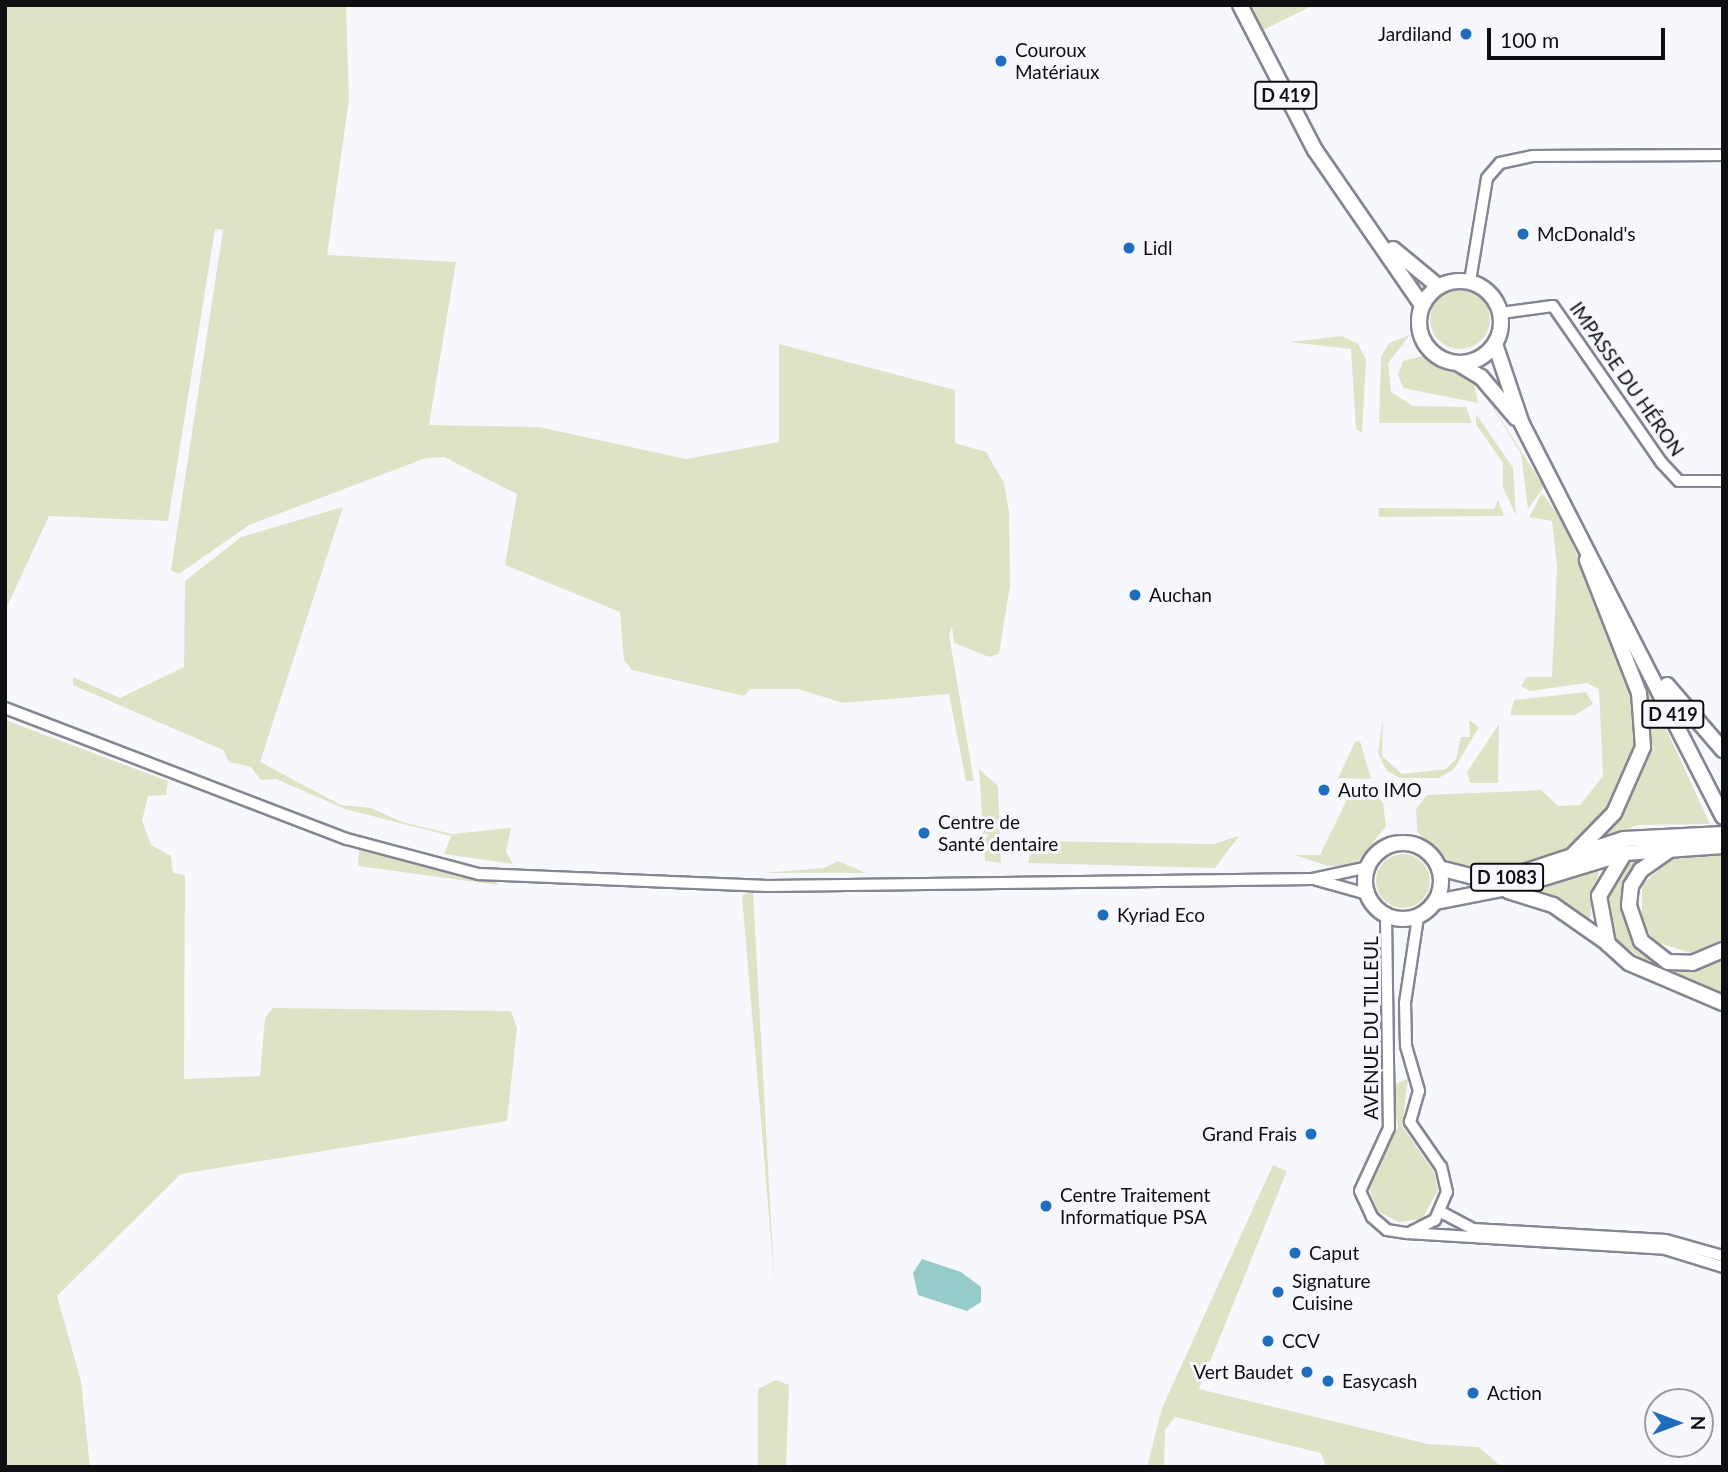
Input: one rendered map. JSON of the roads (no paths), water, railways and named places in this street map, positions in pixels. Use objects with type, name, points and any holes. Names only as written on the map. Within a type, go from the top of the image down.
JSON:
[{"type":"main road","name":"D 419","points":[[1240,5],[1336,183],[1380,238],[1422,305]]},
{"type":"main road","name":"D 419","points":[[1380,238],[1438,286]]},
{"type":"main road","points":[[1470,281],[1490,293],[1500,313],[1495,344],[1480,359],[1459,364],[1425,345],[1418,323],[1422,305],[1438,286],[1470,281]]},
{"type":"main road","name":"D 419","points":[[1495,344],[1522,424],[1630,626],[1723,816]]},
{"type":"main road","name":"D 419","points":[[1459,364],[1481,377],[1522,424]]},
{"type":"main road","points":[[1574,854],[1614,813],[1636,774],[1644,719],[1575,526]]},
{"type":"main road","points":[[1630,626],[1670,690],[1723,750]]},
{"type":"main road","points":[[1716,802],[1723,832]]},
{"type":"main road","name":"D 1083","points":[[1436,902],[1499,890],[1625,853],[1674,847],[1687,840],[1723,832]]},
{"type":"main road","points":[[1608,944],[1599,895],[1613,863],[1659,834]]},
{"type":"main road","name":"D 1083","points":[[1439,868],[1482,879],[1509,877],[1574,854],[1659,834],[1723,846]]},
{"type":"main road","points":[[1401,843],[1420,847],[1439,868],[1436,902],[1418,917],[1386,916],[1367,894],[1368,867],[1380,850],[1401,843]]},
{"type":"main road","points":[[1674,847],[1641,870],[1631,886],[1633,925],[1641,941],[1668,962],[1692,963],[1723,950]]},
{"type":"main road","points":[[1499,890],[1553,905],[1629,962],[1723,1003]]},
{"type":"street","points":[[1470,281],[1487,178],[1500,163],[1533,156],[1723,155]]},
{"type":"street","name":"IMPASSE DU HÉRON","points":[[1500,313],[1553,306],[1661,463],[1679,481],[1723,481]]},
{"type":"street","points":[[5,708],[347,839],[479,874],[768,886],[1313,879],[1368,867]]},
{"type":"street","points":[[1313,879],[1367,894]]},
{"type":"street","name":"AVENUE DU TILLEUL","points":[[1386,916],[1390,1128],[1360,1191],[1372,1217],[1387,1230],[1407,1233],[1665,1249],[1723,1267]]},
{"type":"street","name":"AVENUE DU TILLEUL","points":[[1418,917],[1405,1003],[1406,1046],[1419,1091],[1410,1122],[1441,1167],[1447,1192],[1441,1212]]},
{"type":"street","points":[[1407,1233],[1441,1212],[1473,1229],[1665,1240],[1723,1256]]},
{"type":"water","points":[[922,1259],[961,1272],[981,1287],[981,1302],[967,1311],[918,1295],[913,1273]]},
{"type":"place","name":"Jardiland","points":[[1466,34]]},
{"type":"place","name":"Couroux Matériaux","points":[[1001,61]]},
{"type":"place","name":"McDonald's","points":[[1523,234]]},
{"type":"place","name":"Lidl","points":[[1129,248]]},
{"type":"place","name":"Auchan","points":[[1135,595]]},
{"type":"place","name":"Auto IMO","points":[[1324,790]]},
{"type":"place","name":"Centre de Santé dentaire","points":[[924,833]]},
{"type":"place","name":"Kyriad Eco","points":[[1103,915]]},
{"type":"place","name":"Grand Frais","points":[[1311,1134]]},
{"type":"place","name":"Centre Traitement Informatique PSA","points":[[1046,1206]]},
{"type":"place","name":"Caput","points":[[1295,1253]]},
{"type":"place","name":"Signature Cuisine","points":[[1278,1292]]},
{"type":"place","name":"CCV","points":[[1268,1341]]},
{"type":"place","name":"Vert Baudet","points":[[1307,1372]]},
{"type":"place","name":"Easycash","points":[[1328,1381]]},
{"type":"place","name":"Action","points":[[1473,1393]]}]
